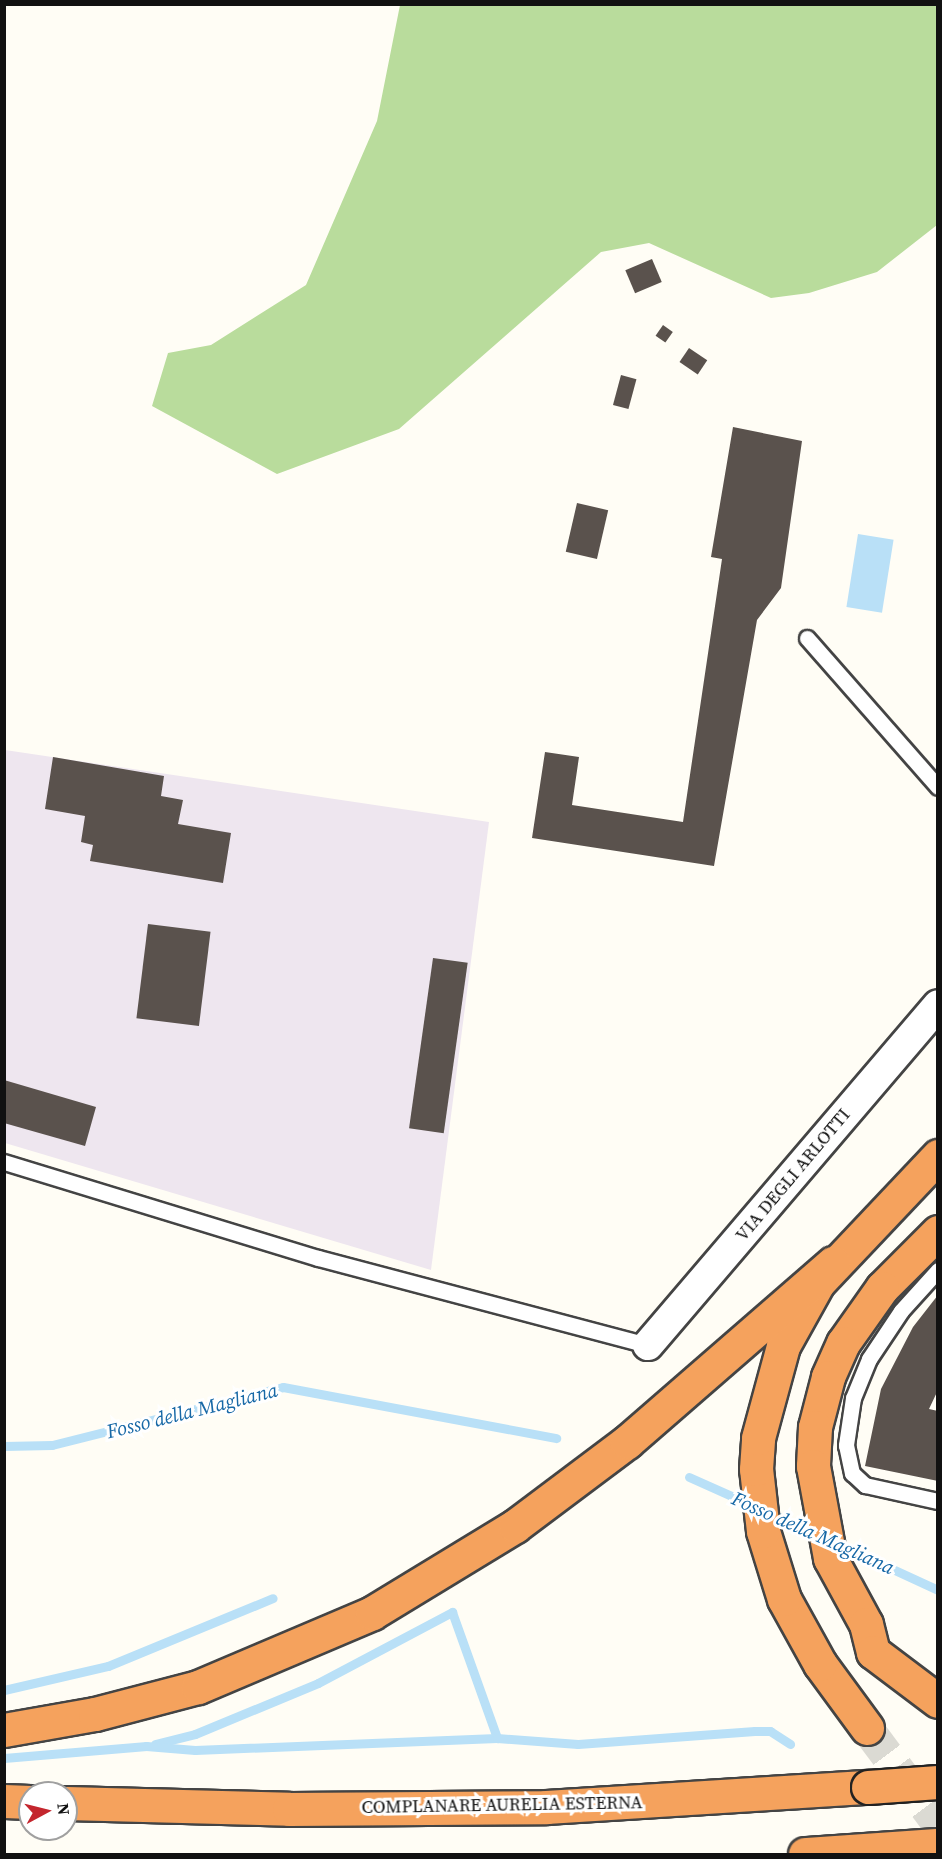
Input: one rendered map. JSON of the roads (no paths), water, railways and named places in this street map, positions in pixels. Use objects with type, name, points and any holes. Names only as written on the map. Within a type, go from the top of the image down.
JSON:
[{"type":"highway","points":[[4,1730],[95,1714],[198,1687],[372,1613],[515,1526],[627,1442],[833,1263],[938,1156]]},
{"type":"highway","points":[[938,1232],[882,1288],[843,1343],[828,1377],[818,1417],[813,1466],[830,1558],[845,1590],[866,1624],[873,1652],[938,1701]]},
{"type":"highway","points":[[833,1263],[783,1346],[764,1405],[756,1469],[763,1531],[784,1599],[820,1664],[867,1728]]},
{"type":"highway","name":"COMPLANARE AURELIA ESTERNA","points":[[78,1803],[289,1809],[546,1807],[938,1782]]},
{"type":"highway","points":[[805,1854],[925,1846]]},
{"type":"street","name":"VIA DEGLI ARLOTTI","points":[[648,1345],[938,1005]]},
{"type":"lane","points":[[807,638],[938,787]]},
{"type":"lane","points":[[4,1162],[318,1258],[648,1345]]},
{"type":"lane","points":[[938,1270],[901,1311],[869,1359],[853,1398],[846,1445],[852,1473],[865,1485],[938,1501]]},
{"type":"water","points":[[858,534],[894,540],[882,613],[846,607]]},
{"type":"waterway","name":"Fosso della Magliana","points":[[4,1446],[52,1445],[283,1387],[556,1438]]},
{"type":"waterway","name":"Fosso della Magliana","points":[[689,1477],[752,1505]]},
{"type":"waterway","name":"Fosso della Magliana","points":[[768,1512],[818,1535]]},
{"type":"waterway","name":"Fosso della Magliana","points":[[836,1543],[938,1590]]},
{"type":"waterway","points":[[4,1690],[108,1666],[273,1598]]},
{"type":"waterway","points":[[155,1744],[195,1734],[318,1683],[452,1612],[497,1738]]},
{"type":"waterway","points":[[4,1758],[146,1746],[195,1750],[497,1738],[578,1744],[755,1731],[770,1731],[790,1744]]},
{"type":"tunnel","points":[[867,1728],[938,1823]]}]
